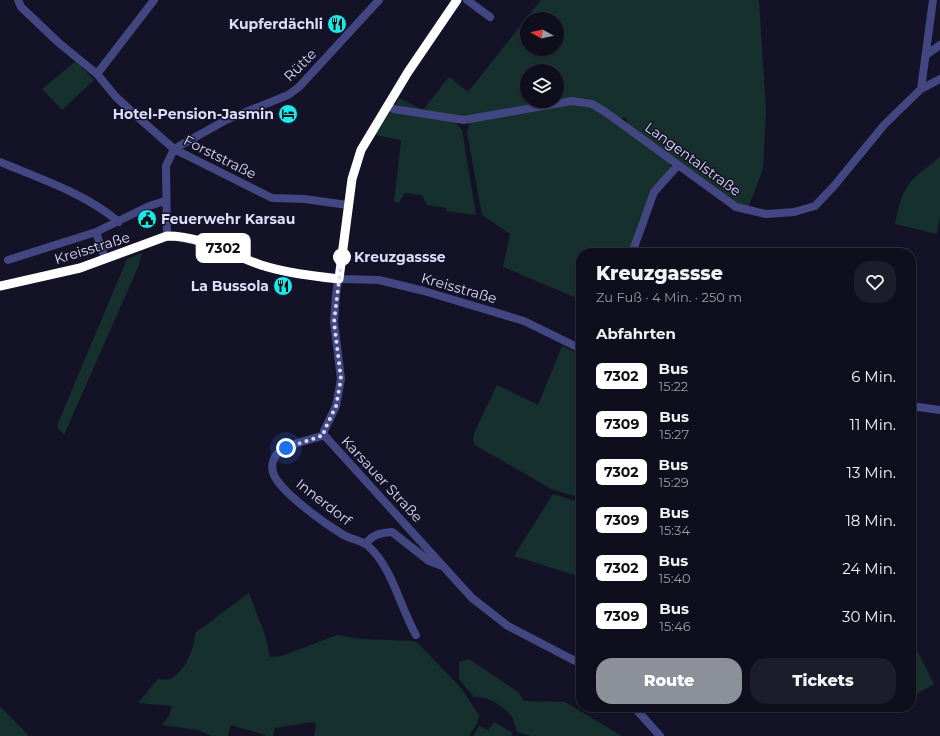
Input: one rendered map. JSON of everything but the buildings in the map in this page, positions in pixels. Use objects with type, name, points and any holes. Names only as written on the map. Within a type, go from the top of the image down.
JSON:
[{"type":"street","name":"Forststraße","points":[[18,0],[21,7],[59,43],[97,74],[116,97],[174,149],[272,198],[304,199],[348,205]]},
{"type":"street","points":[[97,74],[154,0]]},
{"type":"street","name":"Rütte","points":[[174,149],[226,120],[288,95],[299,87],[379,0]]},
{"type":"street","name":"Karsauer Straße","points":[[457,0],[408,72],[361,150],[354,172],[348,205],[334,322],[341,379],[336,406],[324,431],[324,435],[472,598],[508,626],[576,661]]},
{"type":"street","points":[[467,0],[490,17]]},
{"type":"street","points":[[921,89],[933,0]]},
{"type":"street","points":[[931,10],[940,8]]},
{"type":"street","points":[[926,55],[940,44]]},
{"type":"street","name":"Langentalstraße","points":[[388,106],[394,109],[464,120],[572,101],[583,101],[604,111],[736,207],[766,214],[794,212],[815,206],[834,186],[884,125],[921,89],[940,79]]},
{"type":"street","points":[[167,236],[165,201],[166,166],[174,149]]},
{"type":"street","points":[[0,162],[77,194],[101,207],[119,222]]},
{"type":"street","points":[[634,248],[654,192],[678,165]]},
{"type":"street","points":[[8,260],[96,232],[149,206],[165,201]]},
{"type":"street","points":[[96,232],[105,259]]},
{"type":"street","name":"Kreisstraße","points":[[0,286],[80,268],[167,236],[177,236],[210,244],[260,265],[290,273],[339,279],[379,280],[450,298],[524,321],[576,347]]},
{"type":"street","points":[[916,407],[940,410]]},
{"type":"street","name":"Innerdorf","points":[[324,435],[295,444],[278,453],[273,460],[272,468],[274,476],[310,512],[342,534],[366,544],[384,565],[408,622],[416,636]]},
{"type":"street","points":[[366,544],[379,534],[392,532],[429,561],[445,567]]},
{"type":"street","points":[[638,712],[660,736]]},
{"type":"green space","points":[[541,0],[759,0],[766,110],[763,169],[748,208],[736,204],[629,126],[625,117],[619,119],[589,101],[564,105],[564,64],[520,64],[520,108],[539,108],[468,118],[423,110],[449,77],[468,92],[520,26],[520,56],[564,56],[564,12],[531,12]]},
{"type":"green space","points":[[76,61],[94,80],[62,110],[42,89]]},
{"type":"green space","points":[[399,98],[423,110],[395,105]]},
{"type":"green space","points":[[567,103],[598,109],[669,160],[671,170],[651,192],[639,221],[631,248],[576,248],[576,298],[503,267],[510,234],[482,215],[467,132],[470,122],[541,108],[564,108],[564,104]]},
{"type":"green space","points":[[393,111],[454,121],[462,130],[476,215],[446,211],[446,208],[427,205],[422,195],[405,193],[399,203],[394,202],[401,140],[375,135],[390,112]]},
{"type":"green space","points":[[940,156],[940,216],[937,234],[895,224],[899,206],[906,188],[920,172]]},
{"type":"green space","points":[[142,253],[139,265],[64,435],[58,428],[58,423],[127,259]]},
{"type":"green space","points":[[562,346],[576,353],[576,496],[551,489],[475,445],[473,440],[474,433],[497,385],[538,405]]},
{"type":"green space","points":[[553,494],[576,501],[576,575],[514,556]]},
{"type":"green space","points":[[249,593],[265,635],[270,657],[281,656],[337,635],[362,639],[414,641],[418,643],[461,688],[479,715],[478,722],[469,736],[314,736],[316,724],[313,722],[275,728],[273,736],[265,736],[231,725],[228,736],[212,736],[197,730],[162,725],[169,716],[172,706],[138,703],[158,679],[170,679],[175,676],[185,665],[193,646],[195,633]]},
{"type":"green space","points":[[916,648],[934,684],[916,694]]},
{"type":"green space","points":[[469,659],[518,692],[524,701],[565,702],[576,709],[576,712],[582,712],[622,736],[531,736],[517,732],[512,717],[505,709],[495,702],[484,698],[474,697],[459,679],[459,662]]},
{"type":"green space","points":[[0,706],[29,736],[0,736]]},
{"type":"green space","points":[[494,722],[513,733],[510,736],[473,736],[479,726],[488,730]]},
{"type":"bus line","name":"7302","points":[[0,286],[80,268],[167,236],[177,236],[210,244],[260,265],[290,273],[339,279],[352,179],[361,150],[408,72],[457,0]]},
{"type":"place","name":"Kupferdächli","points":[[337,24]]},
{"type":"place","name":"Hotel-Pension-Jasmin","points":[[288,114]]},
{"type":"place","name":"Feuerwehr Karsau","points":[[147,219]]},
{"type":"place","name":"Kreuzgassse","points":[[342,257]]},
{"type":"place","name":"La Bussola","points":[[283,286]]},
{"type":"route","points":[[286,448],[324,435],[324,431],[336,406],[341,379],[335,341],[334,322],[336,295],[342,255],[342,257]]}]
